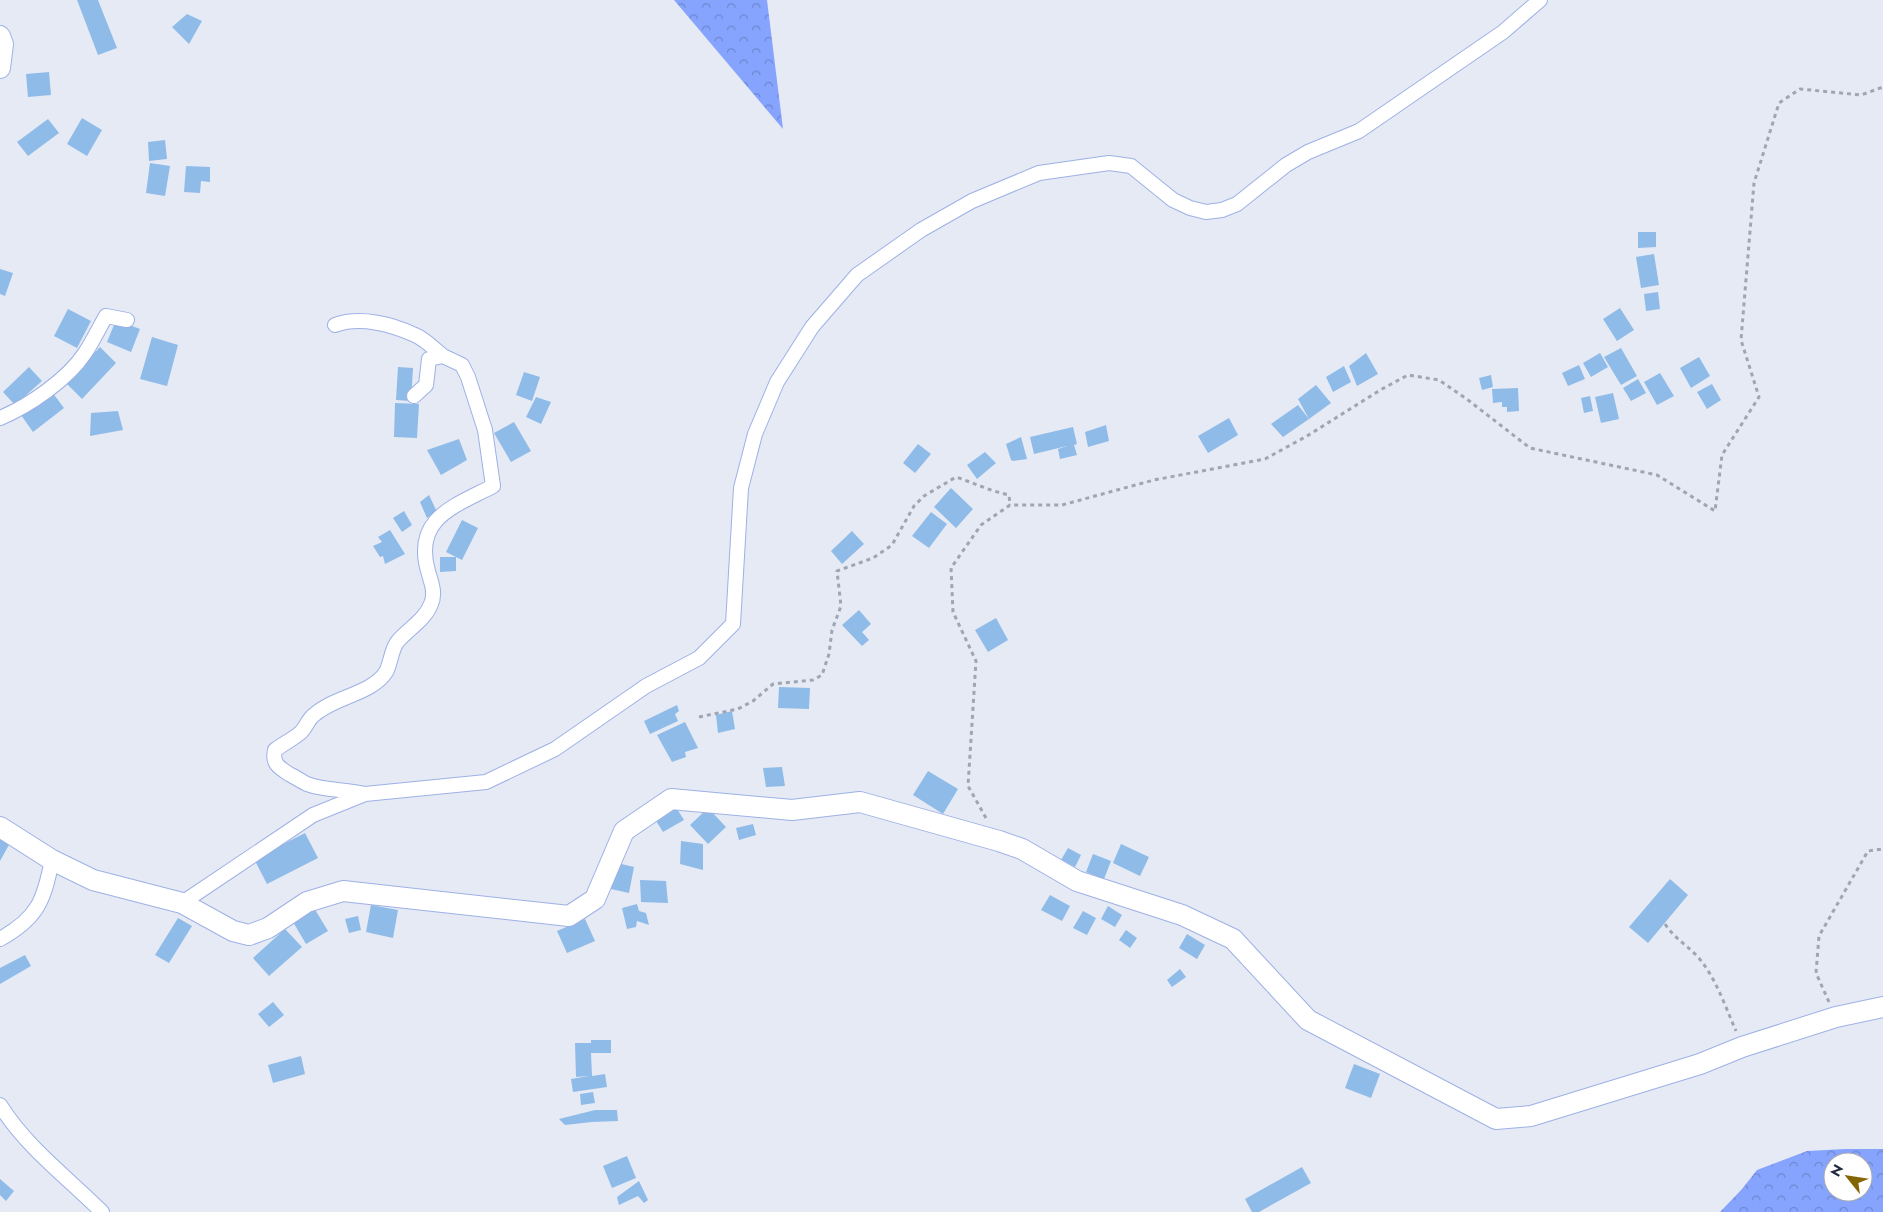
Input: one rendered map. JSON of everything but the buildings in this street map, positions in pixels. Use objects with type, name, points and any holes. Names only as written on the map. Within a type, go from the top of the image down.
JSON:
[{"type":"main road","points":[[0,36],[3,44],[0,68]]},
{"type":"main road","points":[[0,827],[52,860],[94,880],[182,902],[233,931],[249,935],[268,928],[307,902],[343,891],[569,916],[595,899],[624,830],[671,799],[792,810],[860,802],[1022,849],[1077,881],[1182,915],[1234,939],[1308,1020],[1496,1119],[1532,1116],[1700,1064],[1742,1047],[1836,1017],[1883,1007]]},
{"type":"street","points":[[182,902],[312,815],[366,794],[486,782],[555,750],[646,686],[699,658],[733,624],[741,488],[754,434],[777,382],[812,327],[857,275],[921,230],[972,201],[1039,173],[1109,163],[1130,166],[1173,200],[1182,204],[1206,212],[1222,210],[1237,204],[1286,165],[1308,152],[1359,131],[1503,32],[1540,0]]},
{"type":"street","points":[[0,418],[19,410],[62,379],[84,354],[106,316],[127,320]]},
{"type":"street","points":[[335,325],[348,321],[362,321],[416,335],[443,356],[462,365],[468,377],[485,430],[493,486],[446,510],[430,527],[425,542],[424,559],[434,593],[431,605],[423,616],[396,642],[385,673],[371,686],[332,704],[314,715],[301,733],[275,750],[273,758],[278,767],[307,784],[324,788],[352,790],[366,794]]},
{"type":"street","points":[[414,396],[426,385],[429,359],[443,356]]},
{"type":"street","points":[[0,939],[30,918],[39,905],[47,888],[52,860]]},
{"type":"street","points":[[0,1105],[16,1128],[36,1151],[102,1212]]},
{"type":"path","points":[[999,841],[968,786],[976,661],[953,612],[951,568],[981,525],[1010,505],[1062,505],[1154,480],[1265,459],[1307,436],[1382,388],[1408,375],[1439,380],[1530,448],[1657,474],[1715,511],[1722,456],[1759,397],[1741,340],[1754,183],[1779,103],[1800,89],[1861,95],[1883,87]]},
{"type":"path","points":[[699,717],[738,709],[773,684],[813,680],[822,675],[829,654],[832,630],[841,606],[838,571],[873,558],[892,545],[914,506],[924,496],[956,477],[988,490],[1009,495],[1010,505]]},
{"type":"path","points":[[1836,1017],[1816,973],[1819,936],[1868,851],[1883,849]]},
{"type":"path","points":[[1665,924],[1673,935],[1698,957],[1718,987],[1742,1047]]},
{"type":"green space","points":[[674,0],[767,0],[783,129]]},
{"type":"green space","points":[[1883,1149],[1883,1212],[1720,1212],[1757,1170],[1807,1151]]}]
